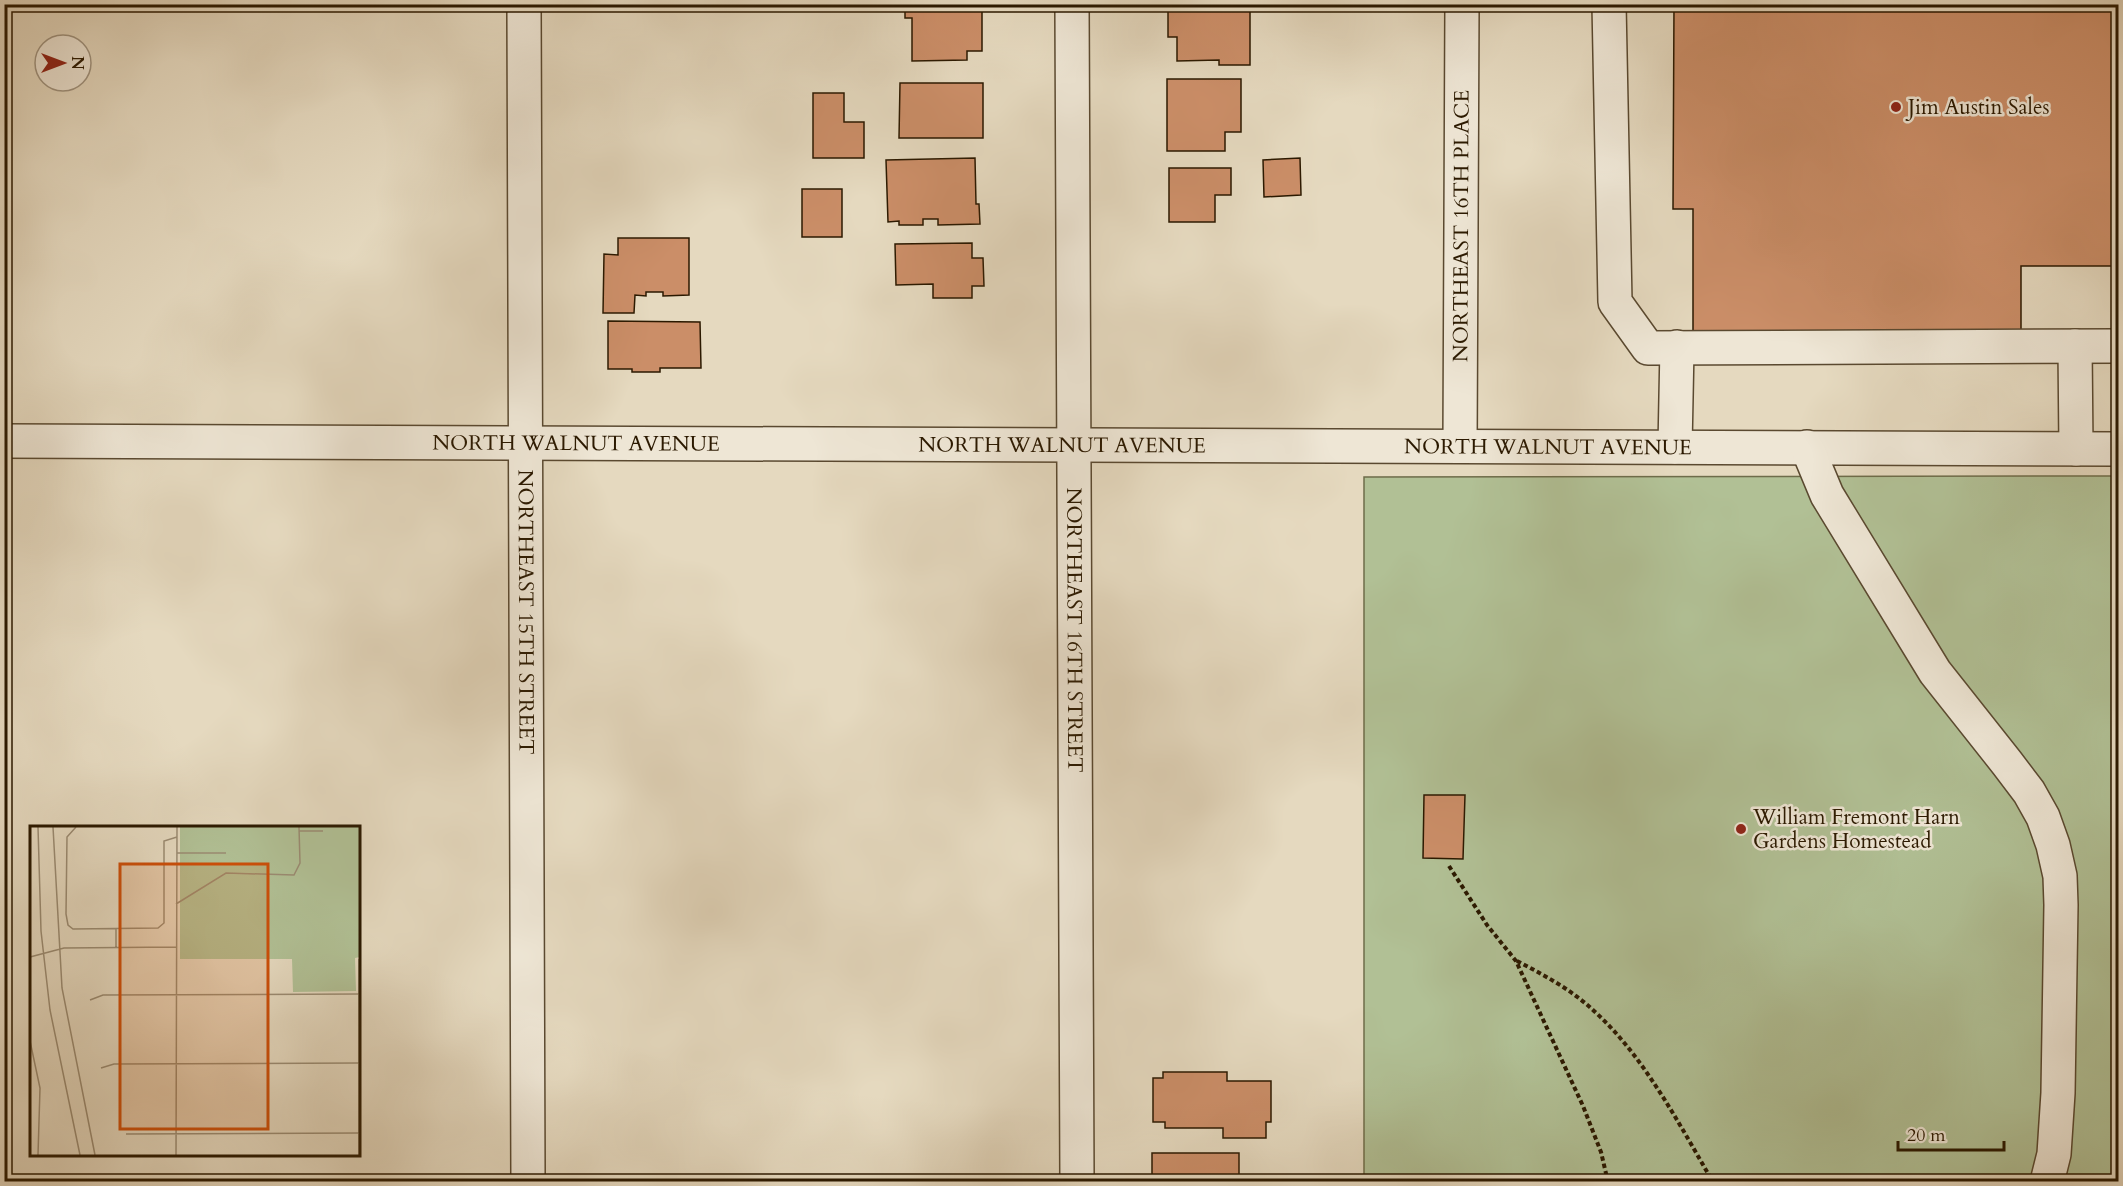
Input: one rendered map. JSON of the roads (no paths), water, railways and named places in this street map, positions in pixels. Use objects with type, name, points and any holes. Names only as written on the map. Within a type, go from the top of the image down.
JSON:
[{"type":"street","name":"NORTHEAST 15TH STREET","points":[[524,4],[528,1182]]},
{"type":"street","name":"NORTHEAST 16TH STREET","points":[[1072,4],[1077,1182]]},
{"type":"street","name":"NORTHEAST 16TH PLACE","points":[[1460,446],[1462,4]]},
{"type":"street","points":[[1609,4],[1615,302],[1648,348],[2118,346]]},
{"type":"street","points":[[2076,346],[2076,449]]},
{"type":"street","points":[[1675,447],[1677,347]]},
{"type":"street","name":"NORTH WALNUT AVENUE","points":[[4,441],[2118,449]]},
{"type":"street","points":[[1807,447],[1827,495],[1935,672],[2029,792],[2043,817],[2053,845],[2060,876],[2061,905],[2058,1094],[2054,1154],[2047,1182]]},
{"type":"place","name":"Jim Austin Sales","points":[[1896,107]]},
{"type":"place","name":"William Fremont Harn Gardens Homestead","points":[[1741,829]]}]
